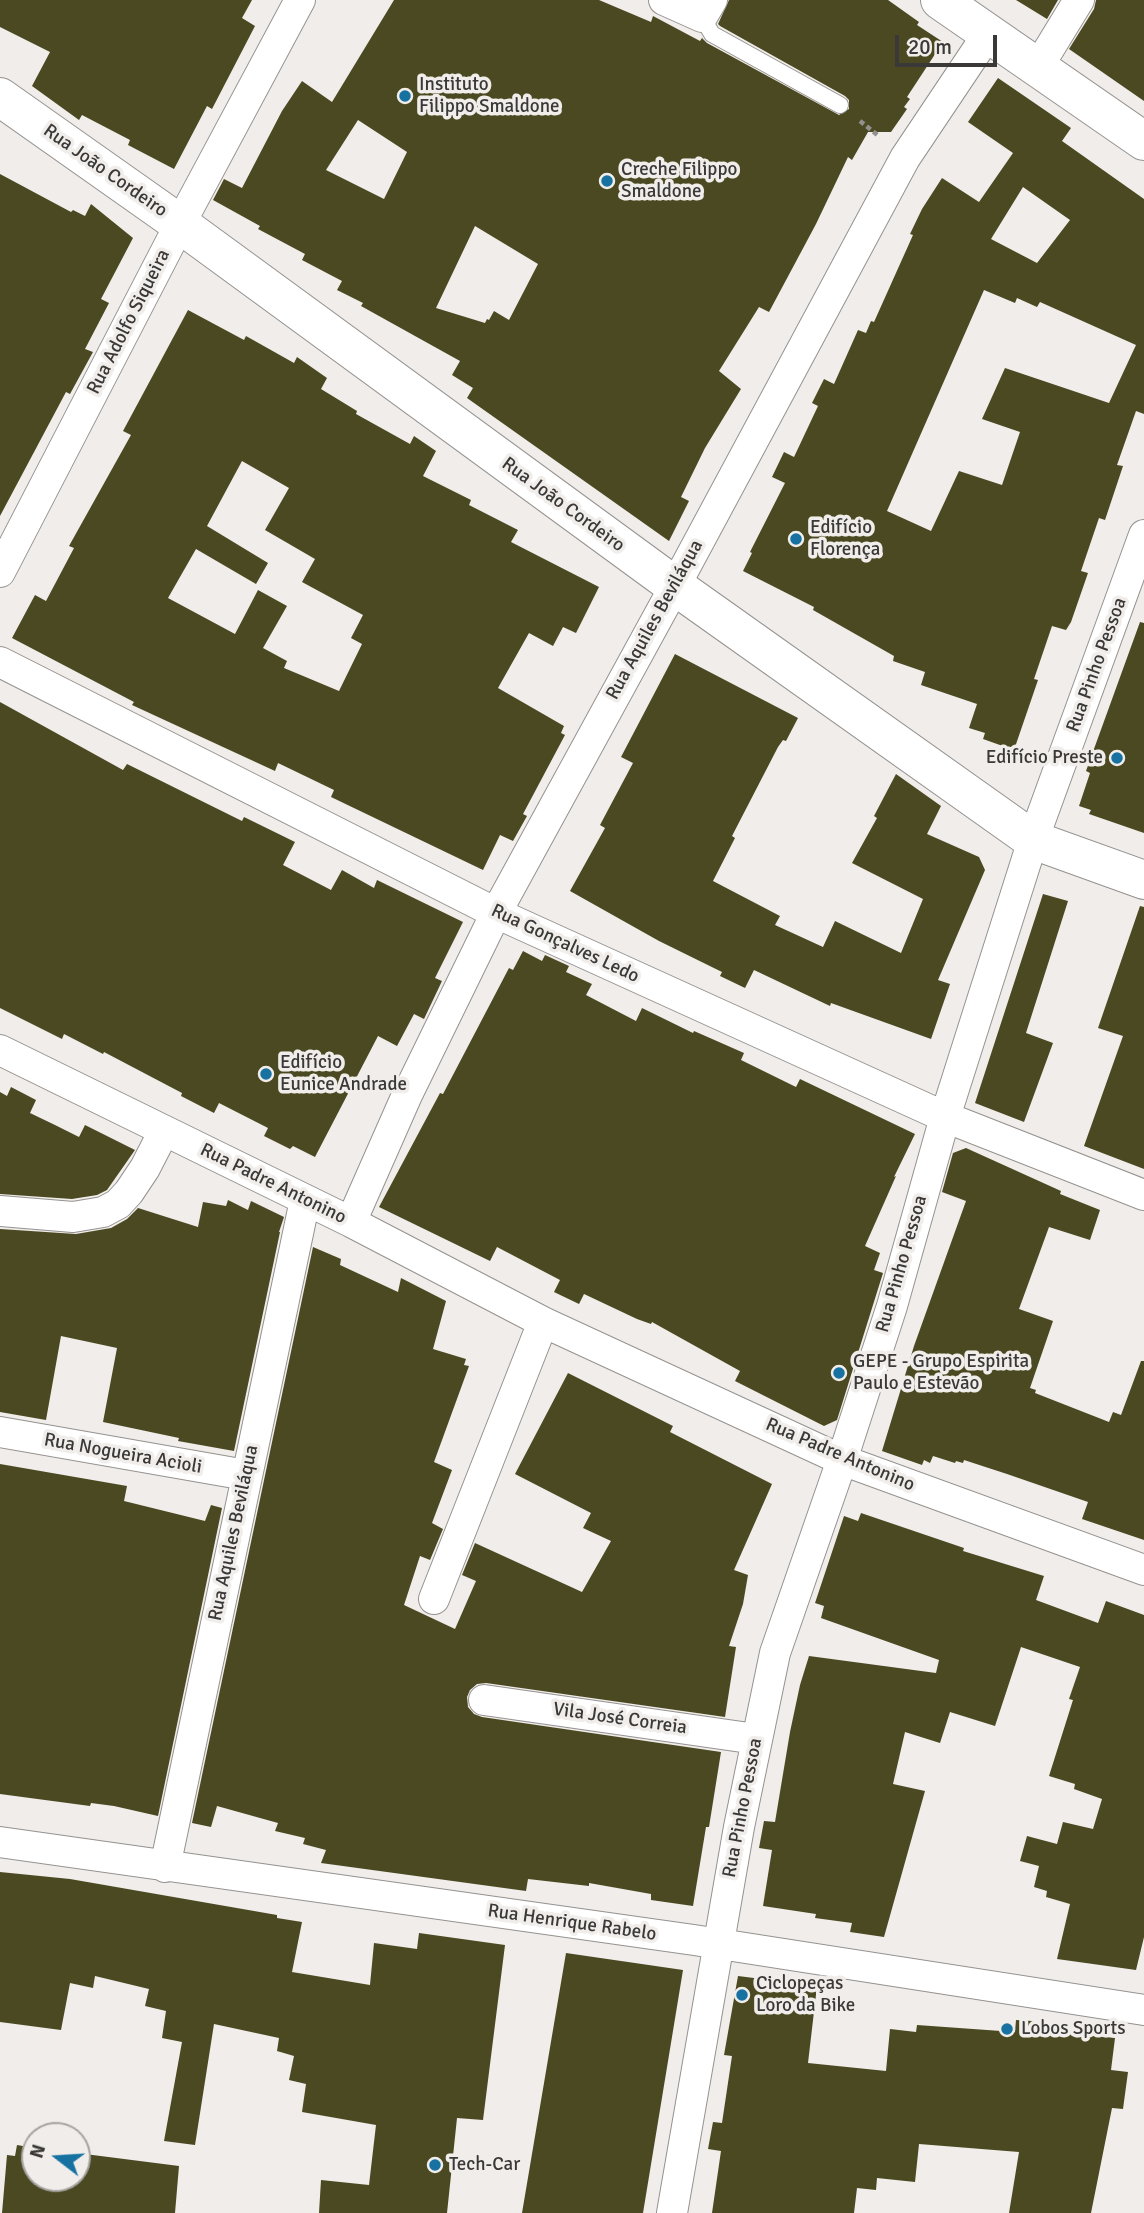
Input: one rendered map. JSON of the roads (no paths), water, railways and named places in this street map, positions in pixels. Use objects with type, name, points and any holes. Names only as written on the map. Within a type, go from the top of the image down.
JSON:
[{"type":"street","name":"Rua Adolfo Siqueira","points":[[0,572],[180,224],[300,0]]},
{"type":"street","points":[[664,0],[707,8]]},
{"type":"street","points":[[940,0],[1144,141]]},
{"type":"street","points":[[1038,67],[1079,0]]},
{"type":"street","name":"Rua Aquiles Beviláqua","points":[[351,1222],[407,1095],[496,912],[584,747],[675,586],[905,158],[988,34]]},
{"type":"street","name":"Rua João Cordeiro","points":[[0,97],[180,224],[675,586],[1033,840],[1144,880]]},
{"type":"street","name":"Rua Pinho Pessoa","points":[[672,2213],[755,1739],[775,1653],[842,1460],[891,1306],[945,1117],[1033,840],[1144,535]]},
{"type":"street","name":"Rua Gonçalves Ledo","points":[[0,662],[496,912],[945,1117],[1144,1195]]},
{"type":"street","name":"Rua Padre Antonino","points":[[0,1050],[351,1222],[543,1322],[842,1460],[1144,1570]]},
{"type":"street","points":[[0,1211],[73,1217],[103,1212],[118,1204],[129,1192],[164,1131]]},
{"type":"street","name":"Rua Aquiles Beviláqua","points":[[164,1867],[306,1200]]},
{"type":"street","points":[[435,1599],[543,1322]]},
{"type":"street","name":"Rua Nogueira Acioli","points":[[0,1432],[246,1475]]},
{"type":"street","name":"Vila José Correia","points":[[484,1700],[755,1739]]},
{"type":"street","name":"Rua Henrique Rabelo","points":[[0,1842],[718,1944],[1144,2010]]},
{"type":"lane","points":[[707,8],[712,34],[840,105]]},
{"type":"place","name":"Instituto Filippo Smaldone","points":[[405,96]]},
{"type":"place","name":"Creche Filippo Smaldone","points":[[607,181]]},
{"type":"place","name":"Edifício Florença","points":[[796,539]]},
{"type":"place","name":"Edifício Preste","points":[[1117,758]]},
{"type":"place","name":"Edifício Eunice Andrade","points":[[266,1074]]},
{"type":"place","name":"GEPE - Grupo Espirita Paulo e Estevão","points":[[839,1373]]},
{"type":"place","name":"Ciclopeças Loro da Bike","points":[[742,1995]]},
{"type":"place","name":"Lobos Sports","points":[[1007,2029]]},
{"type":"place","name":"Tech-Car","points":[[435,2165]]}]
